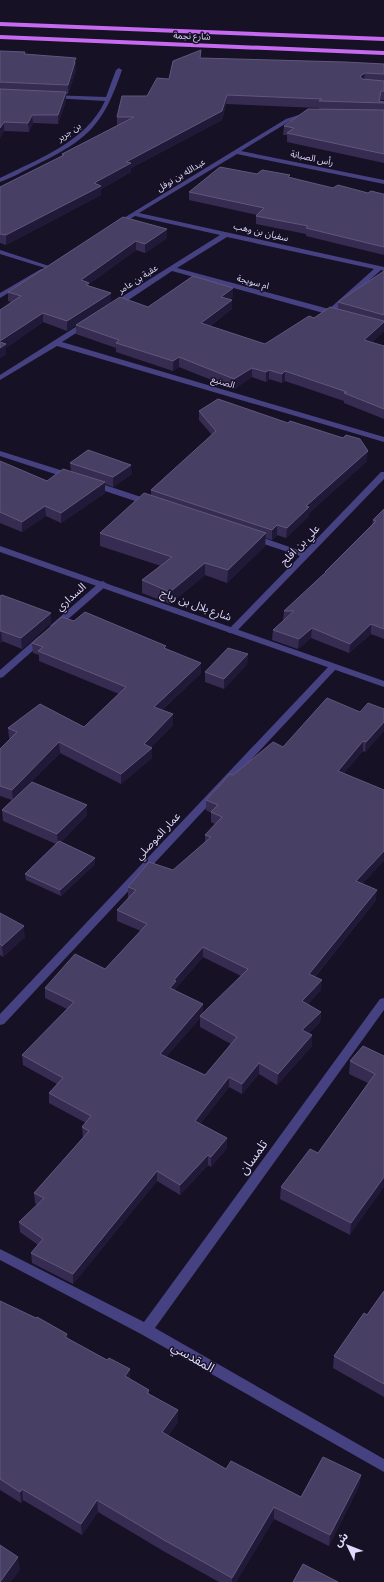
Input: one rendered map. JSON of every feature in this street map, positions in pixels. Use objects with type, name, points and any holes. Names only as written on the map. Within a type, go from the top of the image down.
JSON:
[{"type":"main road","name":"شارع نجمة","points":[[0,24],[384,39]]},
{"type":"main road","name":"شارع نجمة","points":[[0,38],[384,53]]},
{"type":"street","name":"بن جرير","points":[[0,180],[77,139],[88,130],[97,120],[120,70]]},
{"type":"street","points":[[46,96],[108,98]]},
{"type":"street","name":"عبدالله بن نوفل","points":[[107,231],[294,117],[319,113]]},
{"type":"street","name":"رأس الصبانة","points":[[236,152],[384,182]]},
{"type":"street","name":"سفيان بن وهب","points":[[133,214],[382,269]]},
{"type":"street","name":"عقبة بن عامر","points":[[108,310],[226,234]]},
{"type":"street","points":[[0,252],[47,267]]},
{"type":"street","points":[[0,296],[54,263]]},
{"type":"street","name":"ام سويجة","points":[[172,269],[344,316]]},
{"type":"street","points":[[330,312],[382,269]]},
{"type":"street","points":[[0,378],[95,318]]},
{"type":"street","name":"الصنيع","points":[[56,343],[384,440]]},
{"type":"street","points":[[0,453],[156,505]]},
{"type":"street","name":"علي بن افلح","points":[[232,631],[384,474]]},
{"type":"street","points":[[246,535],[305,555]]},
{"type":"street","name":"شارع بلال بن رباح","points":[[0,549],[384,684]]},
{"type":"street","name":"السداري","points":[[0,675],[103,584]]},
{"type":"street","name":"عمار الموصلي","points":[[0,1021],[333,667]]},
{"type":"street","name":"تلمسان","points":[[146,1330],[384,1002]]},
{"type":"street","name":"المقدسي","points":[[0,1254],[146,1330],[384,1466]]},
{"type":"building","points":[[201,50],[200,58],[384,64],[384,74],[365,73],[360,76],[362,79],[384,81],[384,91],[381,91],[379,101],[384,103],[319,101],[322,99],[227,95],[222,111],[126,162],[131,163],[94,183],[101,186],[6,235],[0,234],[0,187],[64,155],[62,154],[134,117],[117,117],[122,96],[147,96],[157,78],[169,79],[173,61]]},
{"type":"building","points":[[0,51],[25,52],[24,54],[76,58],[68,85],[0,82]]},
{"type":"building","points":[[0,89],[66,92],[58,115],[32,115],[28,123],[4,122],[0,128]]},
{"type":"building","points":[[308,109],[384,110],[384,154],[287,133],[294,128],[284,126]]},
{"type":"building","points":[[220,167],[257,174],[262,170],[290,175],[288,177],[333,188],[338,185],[368,193],[371,191],[384,194],[384,247],[306,228],[308,226],[256,216],[264,208],[189,192]]},
{"type":"building","points":[[123,217],[167,229],[145,244],[136,241],[81,280],[89,283],[86,285],[111,293],[67,321],[43,313],[0,341],[0,310],[21,296],[8,292]]},
{"type":"building","points":[[384,271],[384,315],[338,302]]},
{"type":"building","points":[[193,276],[233,288],[221,297],[232,300],[201,323],[265,344],[309,316],[314,318],[330,307],[384,321],[364,340],[384,346],[384,409],[344,393],[347,392],[285,371],[282,374],[269,370],[266,372],[252,368],[234,379],[179,357],[173,361],[116,343],[119,340],[76,325],[120,297],[148,307]]},
{"type":"building","points":[[0,342],[6,344],[0,348]]},
{"type":"building","points":[[218,399],[288,423],[290,421],[343,438],[346,435],[360,439],[368,451],[306,506],[309,507],[287,528],[277,525],[272,530],[151,490],[216,431],[199,411]]},
{"type":"building","points":[[88,450],[131,465],[113,477],[70,463]]},
{"type":"building","points":[[0,461],[47,481],[63,469],[105,482],[61,513],[45,506],[22,522],[0,512]]},
{"type":"building","points":[[144,493],[266,533],[228,570],[205,563],[170,592],[142,580],[172,557],[100,533]]},
{"type":"building","points":[[384,509],[384,629],[371,624],[350,644],[312,628],[299,639],[273,630],[294,611],[284,611],[326,572],[376,521],[373,520]]},
{"type":"building","points":[[2,595],[51,613],[21,638],[0,631],[0,596]]},
{"type":"building","points":[[85,612],[166,646],[164,648],[201,663],[154,707],[173,714],[144,744],[152,748],[121,774],[59,742],[12,790],[0,786],[0,749],[17,732],[8,728],[40,704],[84,727],[126,687],[38,651],[43,647],[32,643],[62,617],[74,621]]},
{"type":"building","points":[[228,648],[248,654],[224,679],[205,672]]},
{"type":"building","points":[[327,698],[360,712],[368,703],[384,709],[384,722],[366,742],[363,741],[338,771],[384,790],[384,851],[356,881],[377,890],[309,974],[322,980],[302,1001],[321,1012],[302,1030],[312,1035],[278,1074],[259,1063],[242,1084],[229,1077],[195,1121],[227,1138],[211,1157],[208,1155],[180,1185],[157,1171],[73,1274],[31,1253],[43,1239],[19,1222],[44,1198],[34,1193],[89,1131],[82,1127],[91,1116],[49,1093],[63,1078],[22,1055],[74,1002],[45,988],[75,954],[105,969],[147,924],[117,910],[136,890],[128,887],[149,862],[173,870],[211,837],[205,835],[222,817],[211,812],[218,805],[206,800],[230,774],[233,775],[273,742],[283,747]],"holes":[[[203,947],[248,969],[200,1016],[237,1037],[205,1075],[160,1054],[203,1004],[170,988],[176,981],[174,980]]]},
{"type":"building","points":[[32,782],[87,805],[57,834],[2,810]]},
{"type":"building","points":[[59,841],[95,858],[60,890],[25,874]]},
{"type":"building","points":[[0,913],[24,926],[2,946],[0,944]]},
{"type":"building","points":[[363,1046],[384,1056],[384,1177],[351,1223],[281,1187],[310,1149],[318,1153],[375,1074],[350,1061]]},
{"type":"building","points":[[384,1291],[384,1384],[334,1356],[364,1313],[367,1315]]},
{"type":"building","points":[[0,1301],[36,1318],[37,1317],[67,1334],[65,1337],[107,1360],[109,1358],[130,1369],[125,1376],[149,1390],[147,1393],[178,1410],[162,1432],[226,1469],[231,1461],[301,1497],[323,1457],[361,1475],[330,1535],[274,1507],[232,1578],[97,1500],[81,1524],[22,1489],[20,1492],[0,1479]]},
{"type":"building","points":[[0,1545],[18,1557],[0,1582]]},
{"type":"building","points":[[303,1564],[338,1582],[293,1582]]}]
